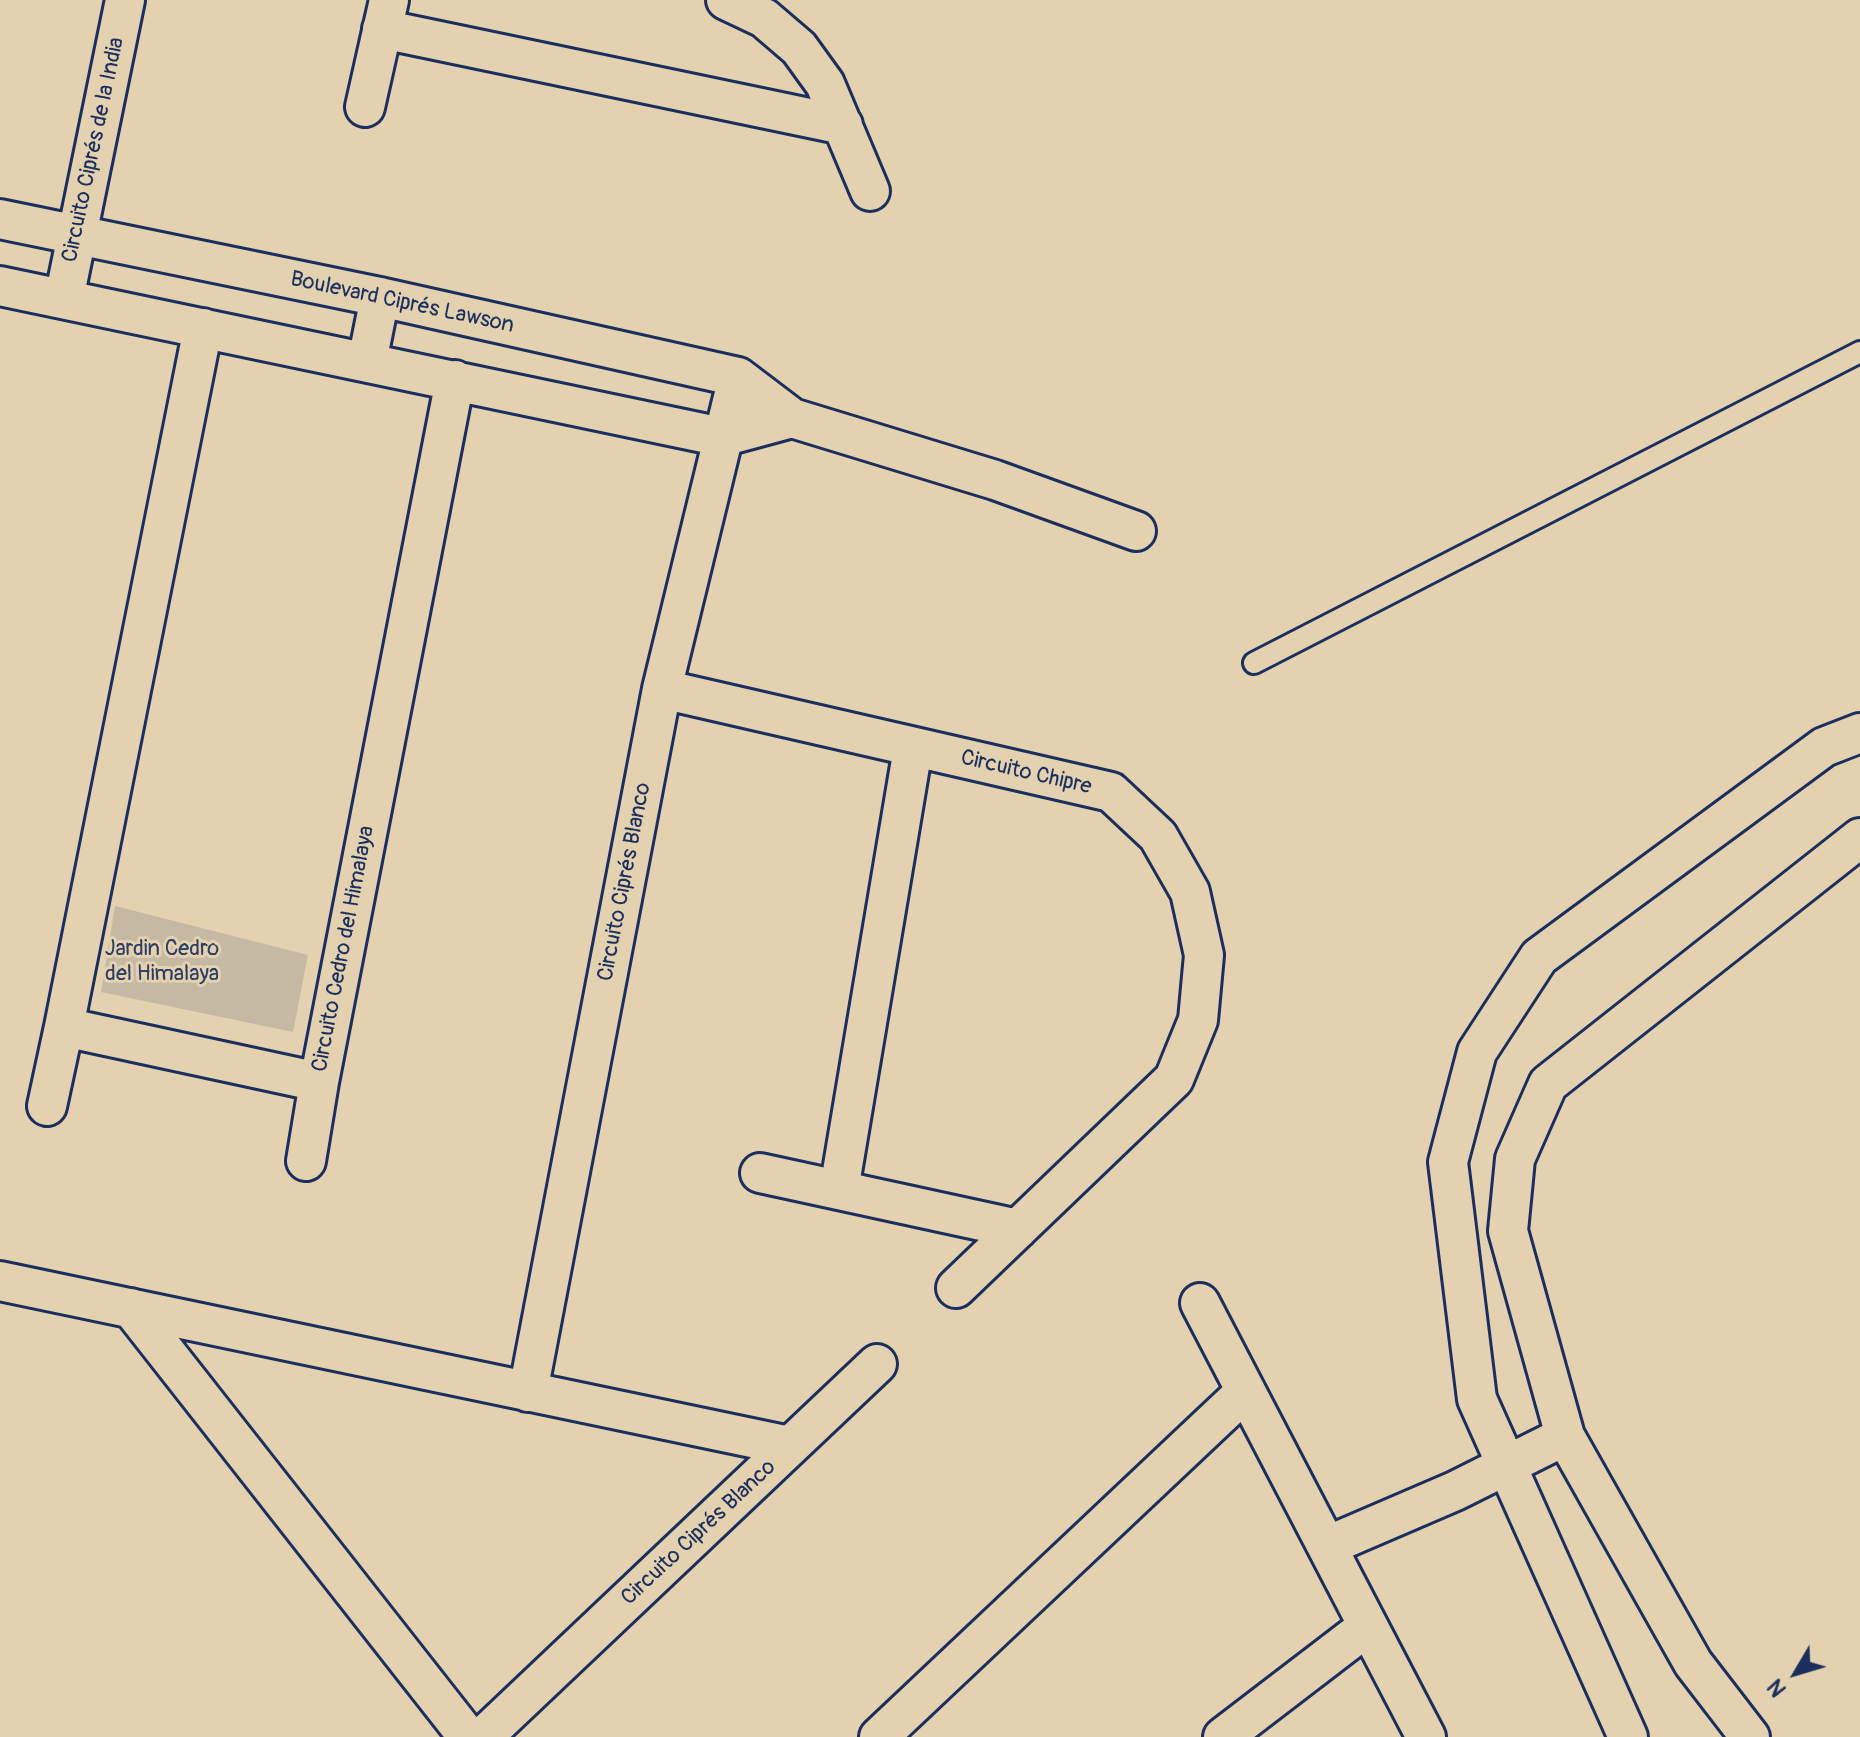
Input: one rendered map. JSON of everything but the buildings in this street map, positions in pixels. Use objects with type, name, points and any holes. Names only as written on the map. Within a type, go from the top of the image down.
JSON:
[{"type":"street","name":"Circuito Ciprés de la India","points":[[64,299],[125,0]]},
{"type":"street","points":[[726,0],[764,18],[799,48],[825,84],[870,191]]},
{"type":"street","points":[[365,107],[385,14],[843,125]]},
{"type":"street","name":"Boulevard Ciprés Lawson","points":[[0,219],[380,297],[738,377],[792,418],[995,480],[1136,531]]},
{"type":"street","points":[[0,286],[722,437],[792,418]]},
{"type":"street","points":[[367,362],[380,297]]},
{"type":"street","points":[[47,1106],[203,328]]},
{"type":"street","name":"Circuito Ciprés Blanco","points":[[528,1392],[662,689],[738,377]]},
{"type":"street","name":"Circuito Cedro del Himalaya","points":[[64,1027],[319,1082],[455,380]]},
{"type":"street","name":"Circuito Chipre","points":[[662,689],[1111,792],[1158,836],[1190,892],[1204,955],[1198,1020],[1174,1079],[956,1288]]},
{"type":"street","points":[[1628,1737],[1477,1399],[1448,1162],[1477,1052],[1539,957],[1824,747],[1860,733]]},
{"type":"street","points":[[839,1190],[913,748]]},
{"type":"street","points":[[1750,1737],[1693,1663],[1565,1436],[1508,1231],[1515,1159],[1548,1084],[1860,838]]},
{"type":"street","points":[[306,1161],[319,1082]]},
{"type":"street","points":[[760,1173],[1018,1229]]},
{"type":"street","name":"Circuito Ciprés Blanco","points":[[0,1281],[790,1446]]},
{"type":"street","points":[[1200,1303],[1426,1737]]},
{"type":"street","points":[[131,1308],[468,1737]]},
{"type":"street","points":[[790,1446],[877,1364]]},
{"type":"street","points":[[879,1737],[1246,1391]]},
{"type":"street","points":[[1327,1546],[1414,1510],[1565,1436]]},
{"type":"street","name":"Circuito Ciprés Blanco","points":[[483,1737],[790,1446]]},
{"type":"street","points":[[1223,1737],[1368,1626]]},
{"type":"lane","points":[[1254,663],[1860,352]]},
{"type":"green space","name":"Jardin Cedro del Himalaya","points":[[115,906],[308,955],[293,1032],[101,992]]}]
